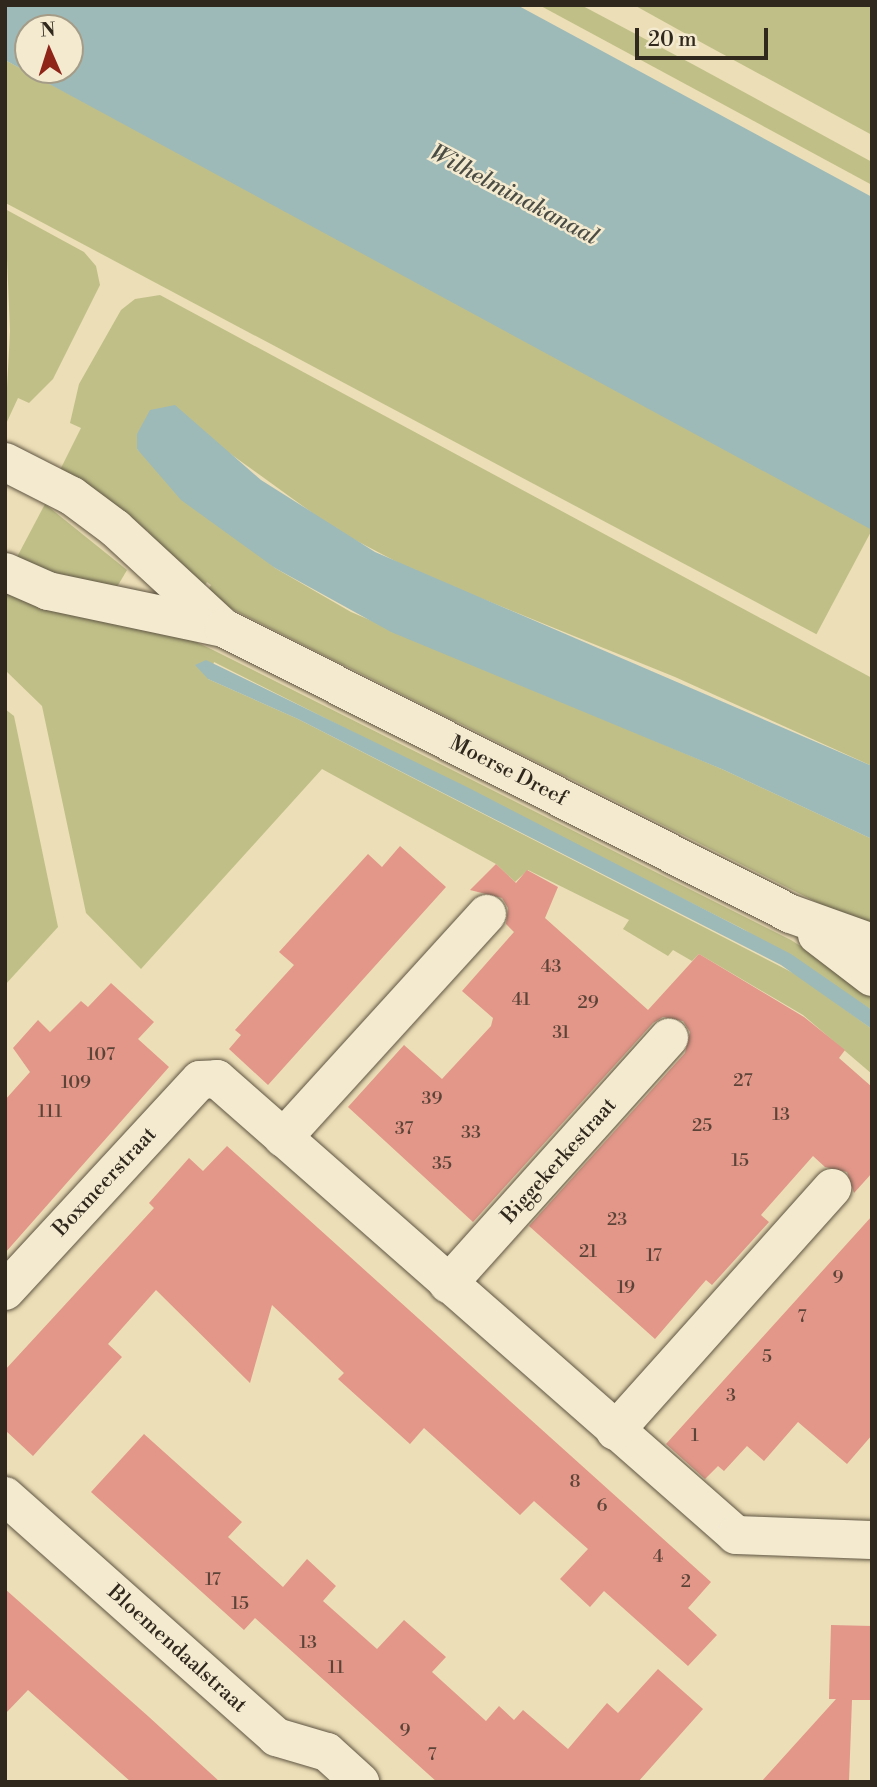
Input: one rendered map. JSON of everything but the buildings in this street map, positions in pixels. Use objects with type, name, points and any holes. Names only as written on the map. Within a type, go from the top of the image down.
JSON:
[{"type":"street","name":"Moerse Dreef","points":[[5,462],[72,496],[115,528],[224,628]]},
{"type":"street","name":"Moerse Dreef","points":[[5,572],[48,590],[224,628],[791,914],[872,943]]},
{"type":"street","points":[[487,914],[284,1138],[736,1535],[872,1539]]},
{"type":"street","name":"Moerse Dreef","points":[[791,914],[872,977]]},
{"type":"street","name":"Biggekerkestraat","points":[[448,1283],[669,1038]]},
{"type":"street","name":"Boxmeerstraat","points":[[5,1291],[208,1077],[217,1079],[284,1138]]},
{"type":"street","points":[[615,1431],[832,1188]]},
{"type":"street","name":"Bloemendaalstraat","points":[[5,1496],[276,1737],[327,1752],[360,1782]]},
{"type":"shaded area","points":[[539,5],[581,5],[696,66],[872,162],[872,185]]},
{"type":"shaded area","points":[[634,5],[872,5],[872,135],[706,45]]},
{"type":"shaded area","points":[[5,60],[14,65],[14,84],[50,84],[872,521],[872,530],[816,634],[5,203]]},
{"type":"shaded area","points":[[5,209],[84,252],[96,266],[100,285],[53,379],[29,403],[18,398],[5,426],[10,331]]},
{"type":"shaded area","points":[[160,295],[872,678],[872,766],[675,677],[416,572],[336,530],[214,442],[137,449],[275,568],[351,612],[724,770],[872,839],[872,930],[228,607],[206,594],[211,585],[207,582],[202,591],[143,541],[150,534],[147,530],[139,537],[60,470],[81,428],[70,423],[79,384],[121,310],[135,299]]},
{"type":"shaded area","points":[[45,504],[127,570],[117,587],[43,570],[17,557]]},
{"type":"shaded area","points":[[5,592],[176,633],[791,940],[872,992],[872,1010],[743,929],[214,662],[208,679],[298,719],[799,976],[872,1029],[872,1074],[803,1015],[699,954],[692,961],[673,950],[668,956],[623,929],[629,920],[528,870],[515,882],[496,864],[322,769],[141,969],[86,913],[42,706],[5,670]]},
{"type":"shaded area","points":[[5,709],[14,716],[58,927],[5,985]]},
{"type":"water","name":"Wilhelminakanaal","points":[[5,5],[517,5],[872,197],[872,530],[49,84],[84,84],[84,14],[14,14],[14,65],[5,60]]},
{"type":"water","points":[[175,405],[261,480],[375,552],[872,766],[872,839],[724,770],[391,632],[275,568],[181,500],[137,449],[137,434],[150,410]]},
{"type":"water","points":[[206,660],[467,787],[791,954],[872,1010],[872,1029],[781,965],[298,719],[208,679],[195,665]]}]
